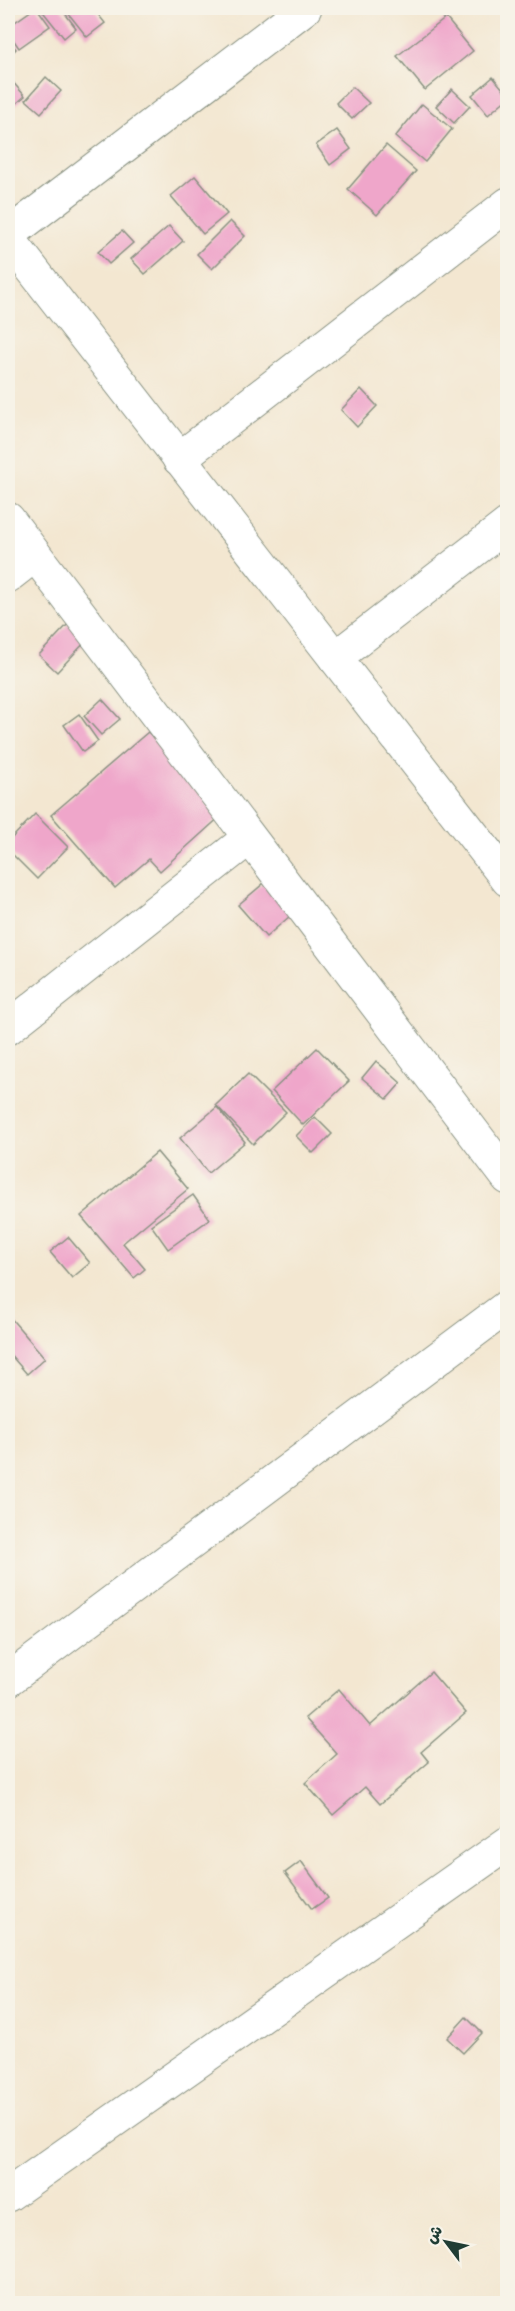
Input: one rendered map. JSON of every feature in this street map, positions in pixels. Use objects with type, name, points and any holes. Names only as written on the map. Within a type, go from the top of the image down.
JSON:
[{"type":"street","points":[[305,8],[8,237],[335,658],[496,843],[507,880]]},
{"type":"street","points":[[179,459],[507,204]]},
{"type":"street","points":[[8,519],[507,1179]]},
{"type":"street","points":[[335,658],[507,524]]},
{"type":"street","points":[[8,576],[35,555]]},
{"type":"street","points":[[8,1028],[249,838]]},
{"type":"street","points":[[12,1667],[507,1306]]},
{"type":"street","points":[[8,2195],[507,1843]]},
{"type":"building","points":[[35,8],[50,26],[19,48],[8,32],[8,27]]},
{"type":"building","points":[[40,8],[61,8],[76,28],[64,38]]},
{"type":"building","points":[[64,8],[93,8],[105,23],[87,37]]},
{"type":"building","points":[[446,18],[473,51],[425,90],[397,56]]},
{"type":"building","points":[[8,40],[16,49],[8,57]]},
{"type":"building","points":[[46,77],[61,91],[41,113],[26,100]]},
{"type":"building","points":[[493,77],[508,98],[488,115],[472,95]]},
{"type":"building","points":[[10,79],[25,96],[8,111],[8,81]]},
{"type":"building","points":[[352,87],[369,103],[352,119],[336,103]]},
{"type":"building","points":[[452,89],[470,106],[454,123],[436,106]]},
{"type":"building","points":[[422,104],[452,129],[425,162],[395,137]]},
{"type":"building","points":[[337,130],[351,149],[330,165],[316,145]]},
{"type":"building","points":[[386,145],[416,171],[377,215],[348,189]]},
{"type":"building","points":[[195,176],[227,214],[203,234],[171,196]]},
{"type":"building","points":[[230,221],[245,236],[212,269],[197,254]]},
{"type":"building","points":[[169,226],[183,241],[145,274],[131,259]]},
{"type":"building","points":[[122,231],[133,243],[109,264],[98,252]]},
{"type":"building","points":[[361,389],[377,406],[357,427],[341,410]]},
{"type":"building","points":[[69,623],[87,640],[57,672],[39,655]]},
{"type":"building","points":[[102,699],[120,719],[101,735],[84,716]]},
{"type":"building","points":[[79,714],[98,741],[83,752],[64,725]]},
{"type":"building","points":[[148,732],[222,815],[160,871],[149,859],[115,888],[51,815]]},
{"type":"building","points":[[35,814],[68,847],[37,879],[8,850],[8,842]]},
{"type":"building","points":[[270,878],[298,909],[266,937],[238,905]]},
{"type":"building","points":[[317,1048],[349,1081],[303,1125],[272,1091]]},
{"type":"building","points":[[376,1061],[401,1083],[387,1099],[362,1078]]},
{"type":"building","points":[[248,1074],[286,1112],[253,1144],[216,1105]]},
{"type":"building","points":[[217,1107],[245,1142],[208,1173],[180,1138]]},
{"type":"building","points":[[315,1117],[332,1134],[313,1153],[296,1136]]},
{"type":"building","points":[[157,1152],[188,1189],[123,1243],[145,1269],[134,1278],[81,1216]]},
{"type":"building","points":[[193,1195],[210,1219],[168,1249],[151,1225]]},
{"type":"building","points":[[68,1237],[90,1263],[72,1278],[50,1252]]},
{"type":"building","points":[[8,1315],[45,1358],[27,1374],[8,1352]]},
{"type":"building","points":[[431,1672],[466,1713],[421,1752],[429,1762],[380,1804],[365,1787],[333,1815],[305,1783],[337,1754],[305,1718],[339,1689],[370,1726]]},
{"type":"building","points":[[301,1861],[328,1898],[312,1909],[285,1873]]},
{"type":"building","points":[[466,2017],[482,2033],[463,2053],[447,2038]]}]
